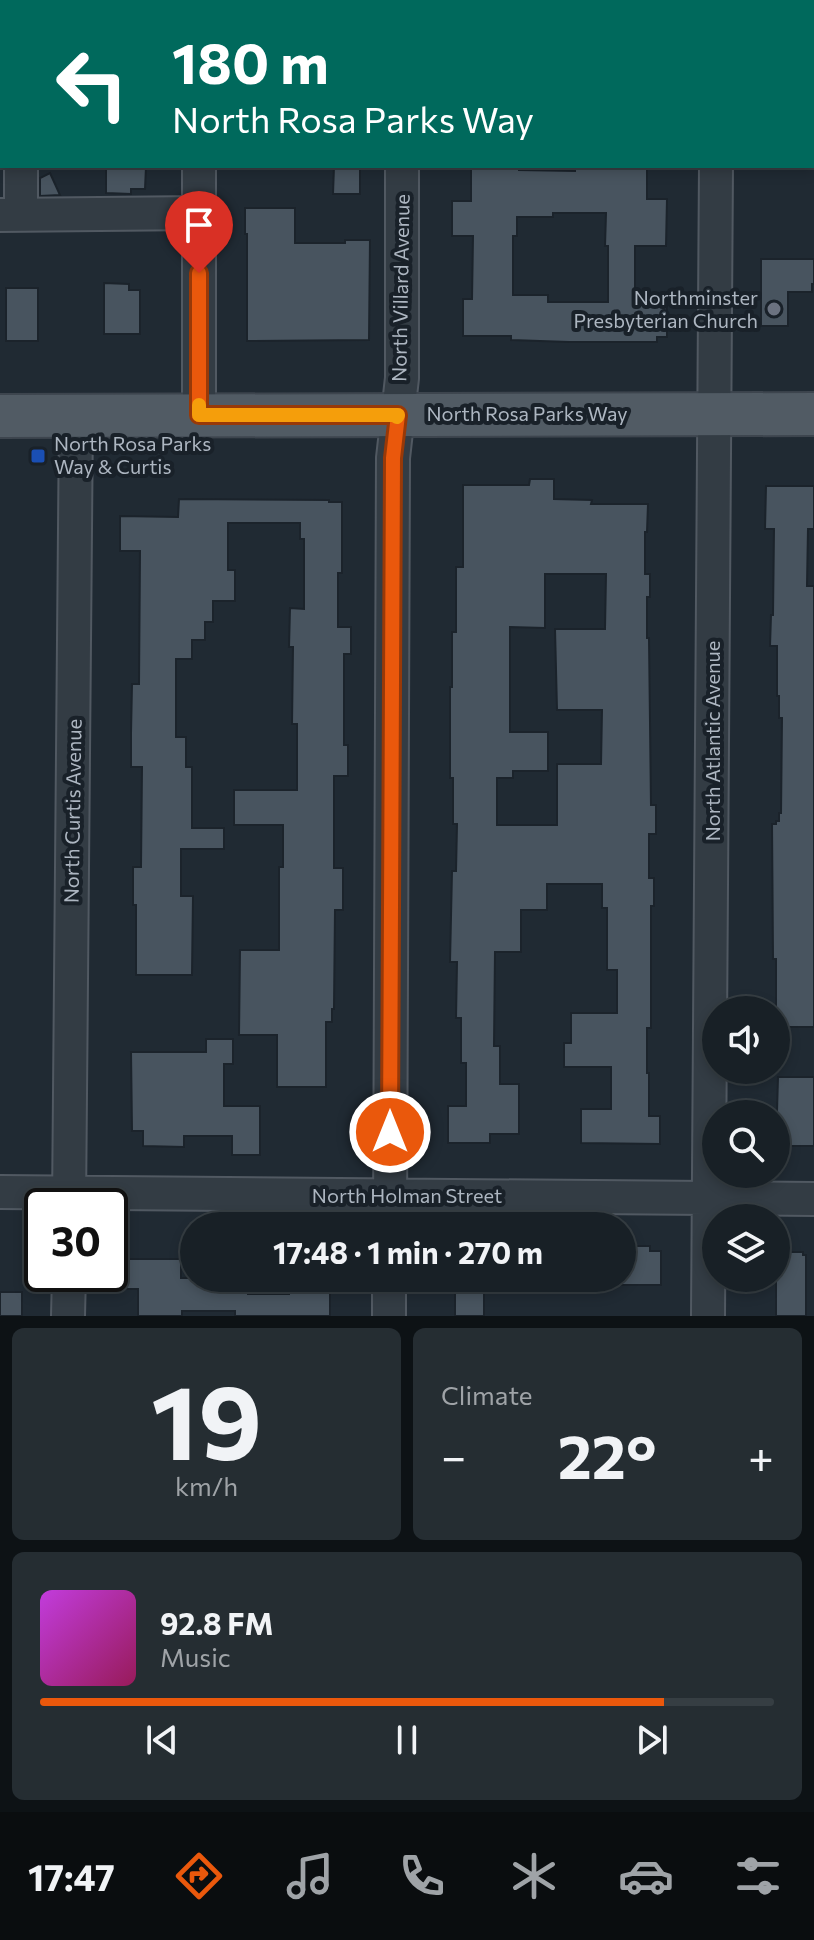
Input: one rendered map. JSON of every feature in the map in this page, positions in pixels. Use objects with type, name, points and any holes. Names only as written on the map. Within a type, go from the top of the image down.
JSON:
[{"type":"main road","name":"North Rosa Parks Way","points":[[0,416],[814,414]]},
{"type":"street","points":[[21,168],[10,214],[199,213]]},
{"type":"street","points":[[199,168],[199,415]]},
{"type":"street","name":"North Villard Avenue","points":[[390,1211],[393,458],[402,378],[402,168]]},
{"type":"street","name":"North Atlantic Avenue","points":[[708,1316],[716,168]]},
{"type":"street","name":"North Curtis Avenue","points":[[69,1188],[76,416]]},
{"type":"street","name":"North Holman Street","points":[[0,1192],[24,1194]]},
{"type":"street","name":"North Holman Street","points":[[128,1201],[390,1211],[709,1198],[814,1199]]},
{"type":"street","points":[[68,1316],[69,1292]]},
{"type":"street","points":[[389,1292],[389,1316]]},
{"type":"building","points":[[106,168],[146,168],[145,189],[131,189],[131,194],[106,193]]},
{"type":"building","points":[[334,168],[360,168],[360,194],[333,194]]},
{"type":"building","points":[[471,168],[575,171],[575,168],[647,168],[647,199],[667,199],[666,246],[635,246],[635,295],[667,295],[667,337],[657,337],[657,342],[569,342],[511,340],[511,336],[463,336],[463,299],[472,299],[473,236],[452,236],[452,201],[471,201]],"holes":[[[606,213],[605,246],[608,246],[608,302],[548,302],[548,295],[513,295],[513,236],[517,236],[517,217]]]},
{"type":"building","points":[[50,173],[60,195],[40,196],[40,178]]},
{"type":"building","points":[[245,208],[295,208],[295,243],[370,240],[369,340],[247,341]]},
{"type":"building","name":"Northminster Presbyterian Church","points":[[761,259],[814,259],[812,292],[788,292],[788,326],[761,326]]},
{"type":"building","points":[[104,283],[129,284],[129,290],[140,290],[140,334],[104,334]]},
{"type":"building","points":[[6,288],[38,288],[38,341],[6,341]]},
{"type":"building","points":[[530,479],[554,479],[554,499],[592,500],[591,504],[648,504],[645,574],[650,574],[647,638],[651,805],[656,805],[656,834],[649,834],[649,878],[654,878],[654,906],[651,906],[651,1028],[647,1028],[647,1073],[649,1116],[660,1116],[660,1144],[581,1143],[581,1109],[611,1109],[611,1067],[564,1067],[564,1043],[571,1043],[571,1013],[617,1013],[617,970],[607,970],[607,908],[602,908],[602,884],[547,884],[547,910],[521,910],[521,952],[495,952],[494,1046],[500,1046],[500,1084],[519,1084],[519,1134],[490,1134],[490,1143],[448,1143],[448,1106],[466,1106],[466,1063],[461,1063],[461,1018],[456,1018],[457,962],[450,962],[452,871],[456,871],[457,824],[453,824],[453,778],[450,778],[450,687],[452,632],[456,632],[456,567],[463,567],[463,485],[529,485]],"holes":[[[545,574],[606,574],[605,629],[555,629],[557,710],[602,710],[601,764],[557,764],[557,825],[497,825],[497,778],[513,778],[513,771],[548,771],[548,732],[510,732],[510,627],[545,628]]]},
{"type":"building","points":[[766,486],[814,486],[814,529],[808,529],[807,586],[814,586],[814,1027],[790,1027],[790,996],[776,996],[772,824],[779,821],[781,813],[782,718],[779,718],[777,696],[777,646],[770,646],[774,529],[765,529]]},
{"type":"building","points":[[179,499],[342,502],[338,627],[351,627],[351,654],[344,654],[344,745],[348,745],[348,776],[334,776],[334,868],[343,868],[343,910],[335,910],[334,1009],[332,1022],[326,1022],[326,1087],[277,1087],[277,1035],[239,1035],[240,950],[279,950],[279,867],[283,867],[283,825],[234,825],[234,790],[297,790],[297,724],[292,724],[293,647],[289,647],[290,608],[304,609],[304,539],[300,539],[300,523],[228,523],[228,570],[235,570],[235,601],[213,601],[213,622],[205,622],[205,640],[192,640],[192,659],[176,659],[176,737],[186,737],[186,767],[192,767],[192,828],[224,828],[224,849],[181,849],[181,896],[193,896],[192,975],[136,975],[133,867],[141,867],[142,767],[131,767],[131,733],[132,684],[139,684],[140,551],[120,551],[120,516],[178,517]]},
{"type":"building","points":[[206,1039],[233,1039],[233,1064],[224,1064],[224,1106],[260,1106],[260,1155],[232,1155],[232,1136],[184,1136],[184,1147],[143,1146],[143,1131],[132,1131],[131,1052],[206,1052]]},
{"type":"building","points":[[790,1077],[814,1077],[814,1146],[790,1146],[790,1100],[777,1100],[778,1084],[790,1084]]},
{"type":"building","points":[[636,1246],[650,1246],[650,1251],[661,1251],[661,1285],[636,1285]]},
{"type":"building","points":[[790,1252],[803,1252],[806,1255],[806,1316],[776,1316],[776,1292],[790,1292]]},
{"type":"building","points":[[128,1259],[180,1259],[180,1292],[330,1292],[330,1316],[235,1316],[235,1311],[182,1311],[182,1316],[138,1316],[138,1289],[128,1289]]},
{"type":"building","points":[[0,1292],[22,1292],[22,1316],[0,1316]]},
{"type":"building","points":[[455,1292],[484,1292],[484,1316],[455,1316]]},
{"type":"slow traffic","points":[[199,405],[199,415],[397,417]]},
{"type":"place","name":"Northminster Presbyterian Church","points":[[774,309]]},
{"type":"place","name":"North Rosa Parks Way & Curtis","points":[[38,456]]},
{"type":"route","points":[[199,273],[199,415],[398,415],[393,458],[390,1132]]}]
